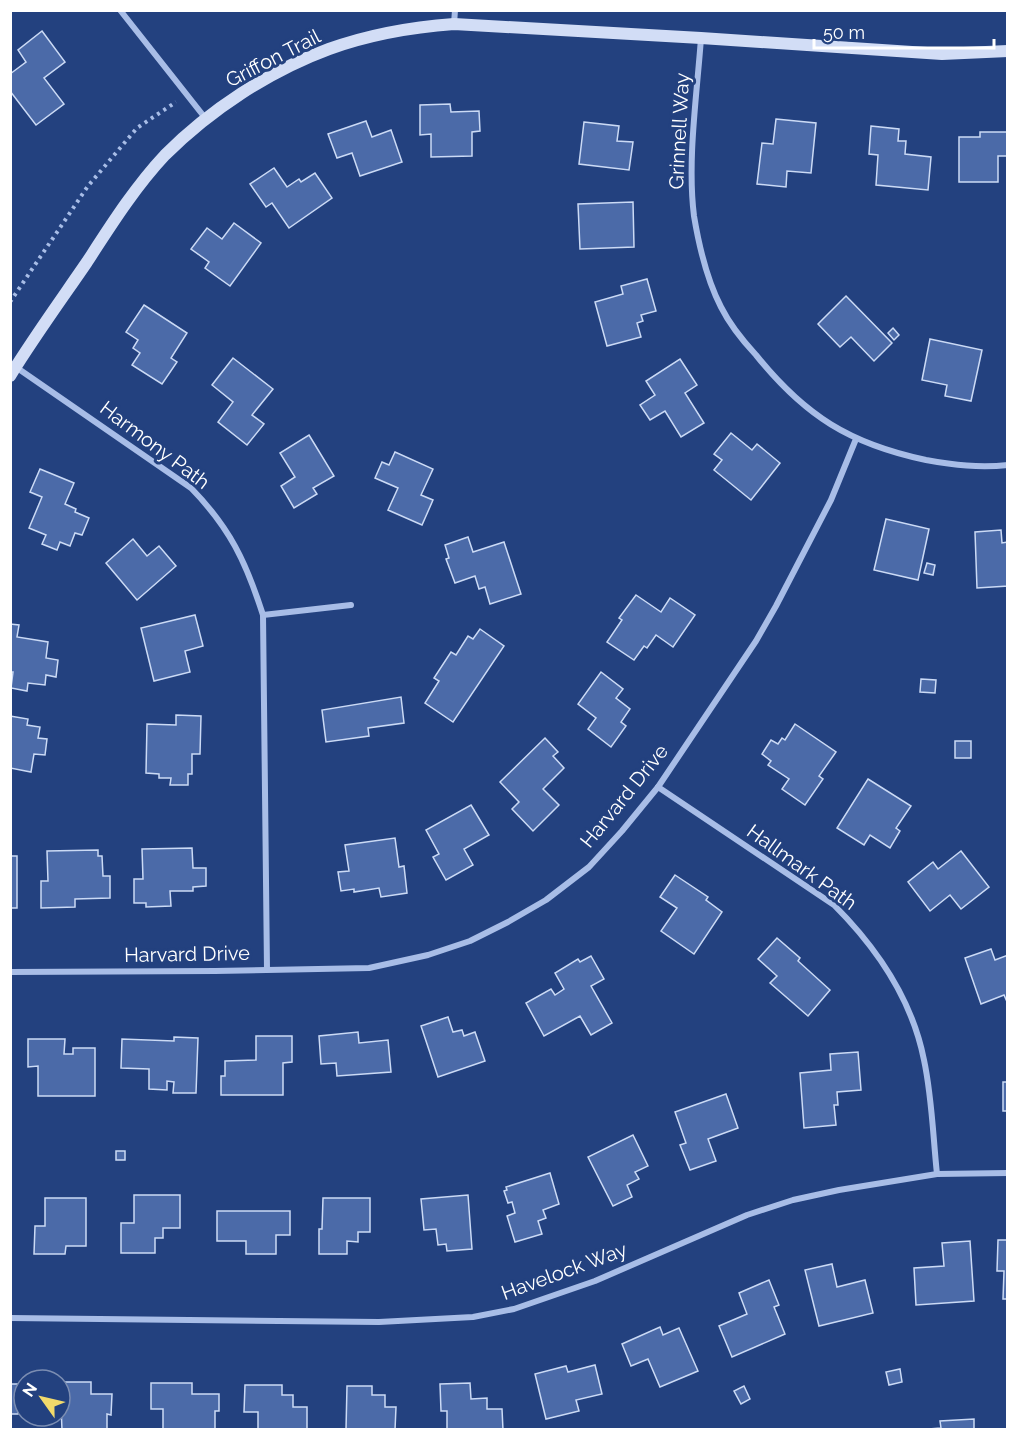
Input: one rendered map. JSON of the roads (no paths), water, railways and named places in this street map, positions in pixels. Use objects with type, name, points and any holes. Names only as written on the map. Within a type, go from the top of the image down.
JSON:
[{"type":"street","points":[[120,10],[206,119]]},
{"type":"street","points":[[454,24],[455,10]]},
{"type":"street","name":"Griffon Trail","points":[[12,368],[135,191],[165,155],[206,119],[234,99],[268,79],[330,49],[425,26],[454,24],[942,54],[1008,51]]},
{"type":"street","name":"Grinnell Way","points":[[701,38],[691,185],[695,218],[710,279],[722,308],[737,331],[781,386],[826,422],[856,439],[909,456],[957,466],[984,468],[1008,465]]},
{"type":"street","name":"Harmony Path","points":[[12,368],[191,488],[213,511],[228,532],[251,579],[262,615],[267,969]]},
{"type":"street","name":"Harvard Drive","points":[[10,972],[369,968],[428,955],[470,941],[546,900],[589,867],[622,831],[657,787],[756,641],[831,500],[856,439]]},
{"type":"street","points":[[262,615],[351,605]]},
{"type":"street","name":"Hallmark Path","points":[[657,787],[834,905],[853,923],[877,953],[893,978],[917,1031],[925,1062],[936,1174]]},
{"type":"street","name":"Havelock Way","points":[[10,1318],[379,1322],[473,1317],[514,1309],[595,1281],[747,1215],[793,1200],[936,1174],[1008,1173]]}]
